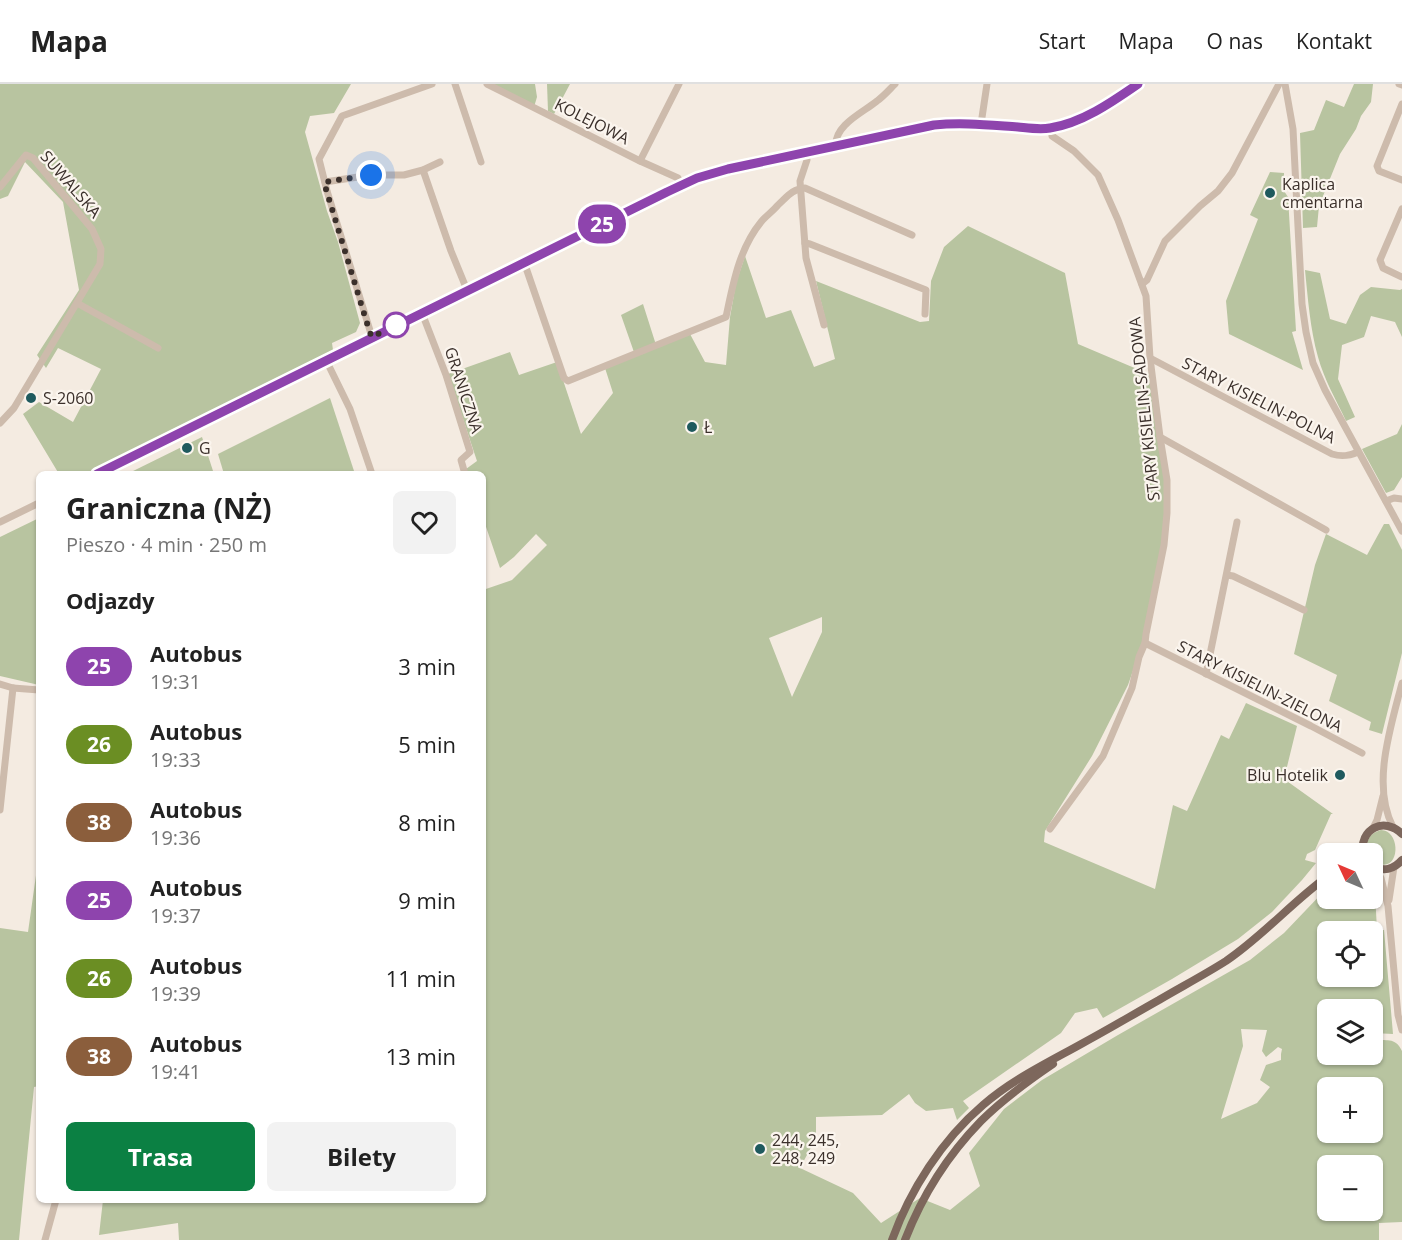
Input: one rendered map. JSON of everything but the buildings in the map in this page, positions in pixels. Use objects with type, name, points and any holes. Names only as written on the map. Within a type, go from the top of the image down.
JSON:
[{"type":"main road","points":[[1363,843],[1365,836],[1373,828],[1379,826],[1393,827],[1402,834]]},
{"type":"main road","points":[[1383,869],[1394,867],[1402,860]]},
{"type":"main road","points":[[892,1240],[903,1213],[922,1178],[951,1137],[982,1105],[1019,1078],[1227,960],[1317,886]]},
{"type":"main road","points":[[905,1240],[932,1184],[981,1121],[1030,1080],[1083,1043]]},
{"type":"street","points":[[372,337],[319,159],[342,116],[432,84]]},
{"type":"street","points":[[455,84],[481,162]]},
{"type":"street","name":"KOLEJOWA","points":[[487,84],[678,178],[681,185]]},
{"type":"street","points":[[640,160],[679,84]]},
{"type":"street","points":[[836,146],[838,133],[852,118],[877,101],[895,84]]},
{"type":"street","points":[[981,124],[987,84]]},
{"type":"street","points":[[103,471],[681,185],[711,174],[934,125],[964,123],[1051,128],[1088,114],[1138,84]]},
{"type":"street","points":[[1142,284],[1147,280],[1165,241],[1218,191],[1232,173],[1279,84]]},
{"type":"street","points":[[1285,84],[1293,129],[1301,290],[1306,332],[1313,363],[1325,390],[1402,531]]},
{"type":"street","points":[[1402,105],[1377,166],[1379,171],[1402,180]]},
{"type":"street","name":"STARY KISIELIN-SADOWA","points":[[1050,829],[1102,756],[1132,688],[1139,657],[1146,643],[1167,525],[1167,480],[1150,358],[1146,296],[1118,220],[1098,175],[1074,151],[1052,136],[1051,128]]},
{"type":"street","points":[[806,152],[807,160],[800,181],[800,189],[807,263],[824,325]]},
{"type":"street","name":"SUWALSKA","points":[[0,187],[26,155],[33,158],[93,229],[101,249],[100,264],[14,408],[0,423]]},
{"type":"street","points":[[325,182],[371,175],[404,175],[440,162]]},
{"type":"street","points":[[423,170],[467,290]]},
{"type":"street","points":[[524,262],[564,378],[567,381],[726,317],[738,265],[753,234],[762,221],[795,190],[805,188],[912,235]]},
{"type":"street","points":[[1402,209],[1380,260],[1383,268],[1402,277]]},
{"type":"street","points":[[805,243],[926,290],[925,314]]},
{"type":"street","points":[[77,303],[158,348]]},
{"type":"street","name":"GRANICZNA","points":[[422,313],[446,375],[470,452],[461,460],[464,471]]},
{"type":"street","name":"STARY KISIELIN-POLNA","points":[[1150,358],[1332,454],[1346,456],[1358,452]]},
{"type":"street","points":[[326,360],[350,409],[371,471]]},
{"type":"street","points":[[1160,437],[1326,530]]},
{"type":"street","points":[[1386,501],[1394,498],[1402,499]]},
{"type":"street","points":[[0,522],[36,504]]},
{"type":"street","points":[[1206,674],[1237,522]]},
{"type":"street","points":[[1227,575],[1304,610]]},
{"type":"street","name":"STARY KISIELIN-ZIELONA","points":[[1146,643],[1362,753]]},
{"type":"street","points":[[1373,828],[1384,791],[1386,755],[1402,683]]},
{"type":"street","points":[[0,684],[13,688],[36,690]]},
{"type":"street","points":[[0,810],[13,688]]},
{"type":"street","points":[[1384,791],[1388,816],[1393,827]]},
{"type":"street","points":[[1388,906],[1394,867]]},
{"type":"street","points":[[1383,886],[1388,906],[1398,1015],[1402,1030]]},
{"type":"street","points":[[45,1240],[56,1203]]},
{"type":"green space","points":[[0,84],[351,84],[334,113],[310,116],[305,132],[360,323],[356,332],[332,343],[333,350],[92,471],[57,471],[23,414],[39,402],[73,422],[101,369],[58,348],[46,368],[37,355],[79,290],[63,202],[25,162],[8,196],[0,199]]},
{"type":"green space","points":[[490,84],[535,84],[537,97],[534,107]]},
{"type":"green space","points":[[547,84],[570,84],[554,114],[548,111]]},
{"type":"green space","points":[[1354,84],[1373,84],[1371,102],[1340,154],[1319,206],[1317,227],[1303,228],[1300,133],[1314,130],[1326,100],[1344,107]]},
{"type":"green space","points":[[1270,172],[1284,173],[1284,191],[1288,197],[1296,331],[1292,332],[1303,370],[1229,334],[1226,301],[1258,219],[1250,215]]},
{"type":"green space","points":[[968,226],[1065,273],[1078,344],[1144,372],[1152,373],[1169,507],[1143,642],[1128,685],[1092,756],[1045,831],[1044,842],[1155,889],[1173,805],[1187,811],[1221,735],[1229,739],[1246,703],[1297,726],[1284,779],[1333,814],[1315,850],[1307,854],[1305,860],[1316,863],[1272,912],[1238,939],[1103,1018],[1097,1008],[1075,1013],[1061,1033],[963,1101],[969,1108],[957,1120],[953,1108],[926,1111],[915,1103],[909,1094],[882,1115],[816,1117],[816,1138],[800,1168],[853,1193],[881,1223],[920,1198],[950,1210],[980,1186],[969,1153],[1004,1109],[1042,1080],[1250,960],[1284,933],[1317,898],[1317,909],[1376,909],[1377,921],[1317,921],[1317,987],[1383,987],[1384,930],[1393,1034],[1383,1034],[1383,999],[1317,999],[1317,1065],[1383,1065],[1383,1040],[1393,1041],[1402,1051],[1402,1222],[1379,1223],[1379,1240],[179,1240],[178,1223],[99,1235],[103,1203],[486,1203],[486,589],[512,580],[547,545],[536,534],[500,568],[486,527],[486,471],[467,471],[466,469],[477,461],[448,374],[510,352],[519,375],[557,362],[581,434],[613,393],[605,368],[635,355],[621,315],[643,304],[657,348],[690,334],[705,362],[726,365],[730,317],[736,283],[745,256],[766,318],[791,310],[814,367],[835,359],[816,281],[920,322],[929,321],[931,281],[944,247]],"holes":[[[822,617],[822,632],[792,697],[769,638]],[[1241,1029],[1267,1030],[1262,1051],[1266,1057],[1278,1047],[1282,1049],[1281,1060],[1266,1065],[1260,1080],[1270,1087],[1257,1103],[1221,1119],[1243,1046]]]},
{"type":"green space","points":[[1305,270],[1320,273],[1330,319],[1346,324],[1360,295],[1371,287],[1402,289],[1402,337],[1395,322],[1371,316],[1364,337],[1342,345],[1338,379],[1355,417],[1346,421],[1318,357],[1311,324]]},
{"type":"green space","points":[[330,398],[354,471],[223,471],[218,454]]},
{"type":"green space","points":[[1402,424],[1402,477],[1394,490],[1386,493],[1362,449],[1397,434]]},
{"type":"green space","points":[[202,437],[213,471],[133,471]]},
{"type":"green space","points":[[36,519],[36,684],[0,676],[0,537]]},
{"type":"green space","points":[[1384,524],[1389,524],[1402,550],[1402,653],[1382,734],[1369,730],[1371,722],[1329,701],[1337,675],[1294,654],[1315,565],[1326,534],[1367,555]]},
{"type":"green space","points":[[1381,830],[1388,832],[1395,844],[1393,859],[1383,865],[1383,843],[1368,843],[1371,836]]},
{"type":"green space","points":[[36,875],[36,1087],[34,1087],[19,1240],[0,1240],[0,928],[28,932]]},
{"type":"bus line","name":"25","points":[[103,471],[697,178],[728,169],[934,125],[964,123],[1051,128],[1088,114],[1138,84]]},
{"type":"place","name":"Kaplica cmentarna","points":[[1270,193]]},
{"type":"place","name":"S-2060","points":[[31,398]]},
{"type":"place","name":"Ł","points":[[692,427]]},
{"type":"place","name":"G","points":[[187,448]]},
{"type":"place","name":"Blu Hotelik","points":[[1340,775]]},
{"type":"place","name":"244, 245, 248, 249","points":[[760,1149]]},
{"type":"route","points":[[371,175],[325,182],[325,186],[372,337],[401,323],[396,325]]}]
